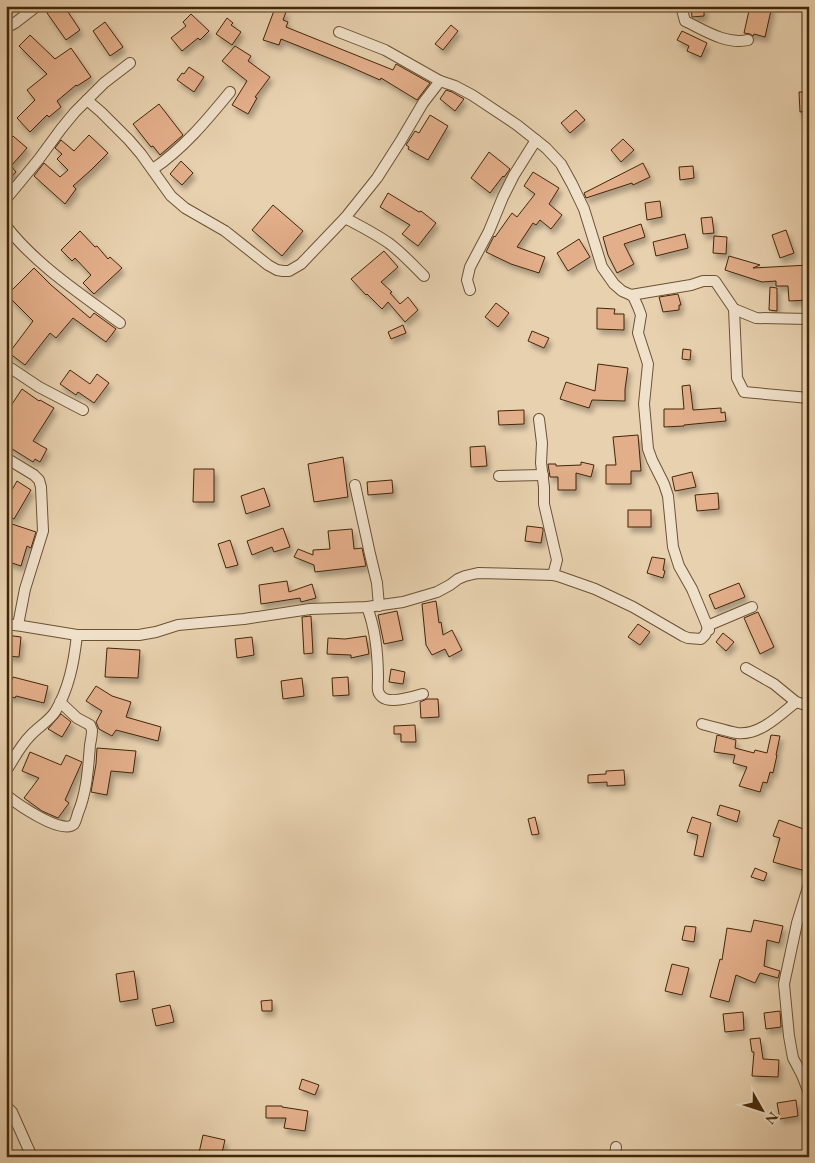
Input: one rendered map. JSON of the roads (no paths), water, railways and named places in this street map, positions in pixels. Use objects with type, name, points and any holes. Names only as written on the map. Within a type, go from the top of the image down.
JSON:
[{"type":"street","points":[[6,28],[37,6]]},
{"type":"street","points":[[681,6],[685,21],[717,36],[738,42],[748,40]]},
{"type":"street","points":[[6,624],[76,635],[138,635],[178,625],[244,619],[310,609],[367,607],[403,602],[436,592],[458,579],[478,573],[553,574],[595,589],[633,607],[688,638],[701,639],[709,630],[692,589],[679,566],[673,547],[668,496],[648,449],[644,404],[648,364],[638,333],[640,315],[638,307],[633,296],[622,290],[602,267],[584,209],[561,164],[546,148],[517,125],[472,95],[440,81],[385,50],[339,32]]},
{"type":"street","points":[[6,199],[39,159],[61,128],[86,100],[130,63]]},
{"type":"street","points":[[86,100],[101,112],[141,154],[171,196],[185,208],[225,231],[268,265],[277,270],[289,271],[300,264],[346,218],[378,178],[423,103],[440,81]]},
{"type":"street","points":[[152,170],[166,161],[190,138],[230,92]]},
{"type":"street","points":[[470,290],[467,280],[470,267],[489,231],[503,196],[536,140]]},
{"type":"street","points":[[346,218],[388,243],[406,257],[424,276]]},
{"type":"street","points":[[6,226],[14,237],[30,252],[70,286],[120,323]]},
{"type":"street","points":[[631,295],[691,285],[703,281],[715,281],[734,309],[736,378],[744,392],[809,398]]},
{"type":"street","points":[[734,309],[756,318],[809,320]]},
{"type":"street","points":[[6,365],[39,387],[83,410]]},
{"type":"street","points":[[539,419],[542,443],[541,463],[544,504],[557,560],[553,574]]},
{"type":"street","points":[[6,458],[34,475],[39,480],[41,487],[43,531],[25,589],[18,625]]},
{"type":"street","points":[[498,476],[543,475]]},
{"type":"street","points":[[355,485],[377,583],[379,606]]},
{"type":"street","points":[[367,607],[375,637],[378,661],[377,687],[380,696],[389,700],[395,700],[423,694]]},
{"type":"street","points":[[707,626],[752,607]]},
{"type":"street","points":[[6,771],[31,734],[55,712],[70,678],[76,635]]},
{"type":"street","points":[[746,668],[774,684],[796,702],[809,706]]},
{"type":"street","points":[[6,795],[37,816],[61,826],[74,824],[86,788],[92,730],[90,725],[77,718],[60,702]]},
{"type":"street","points":[[702,724],[738,733],[748,733],[770,723],[796,702]]},
{"type":"street","points":[[809,884],[797,923],[784,984],[793,1058],[809,1093]]},
{"type":"street","points":[[6,1106],[12,1112],[32,1157]]}]
